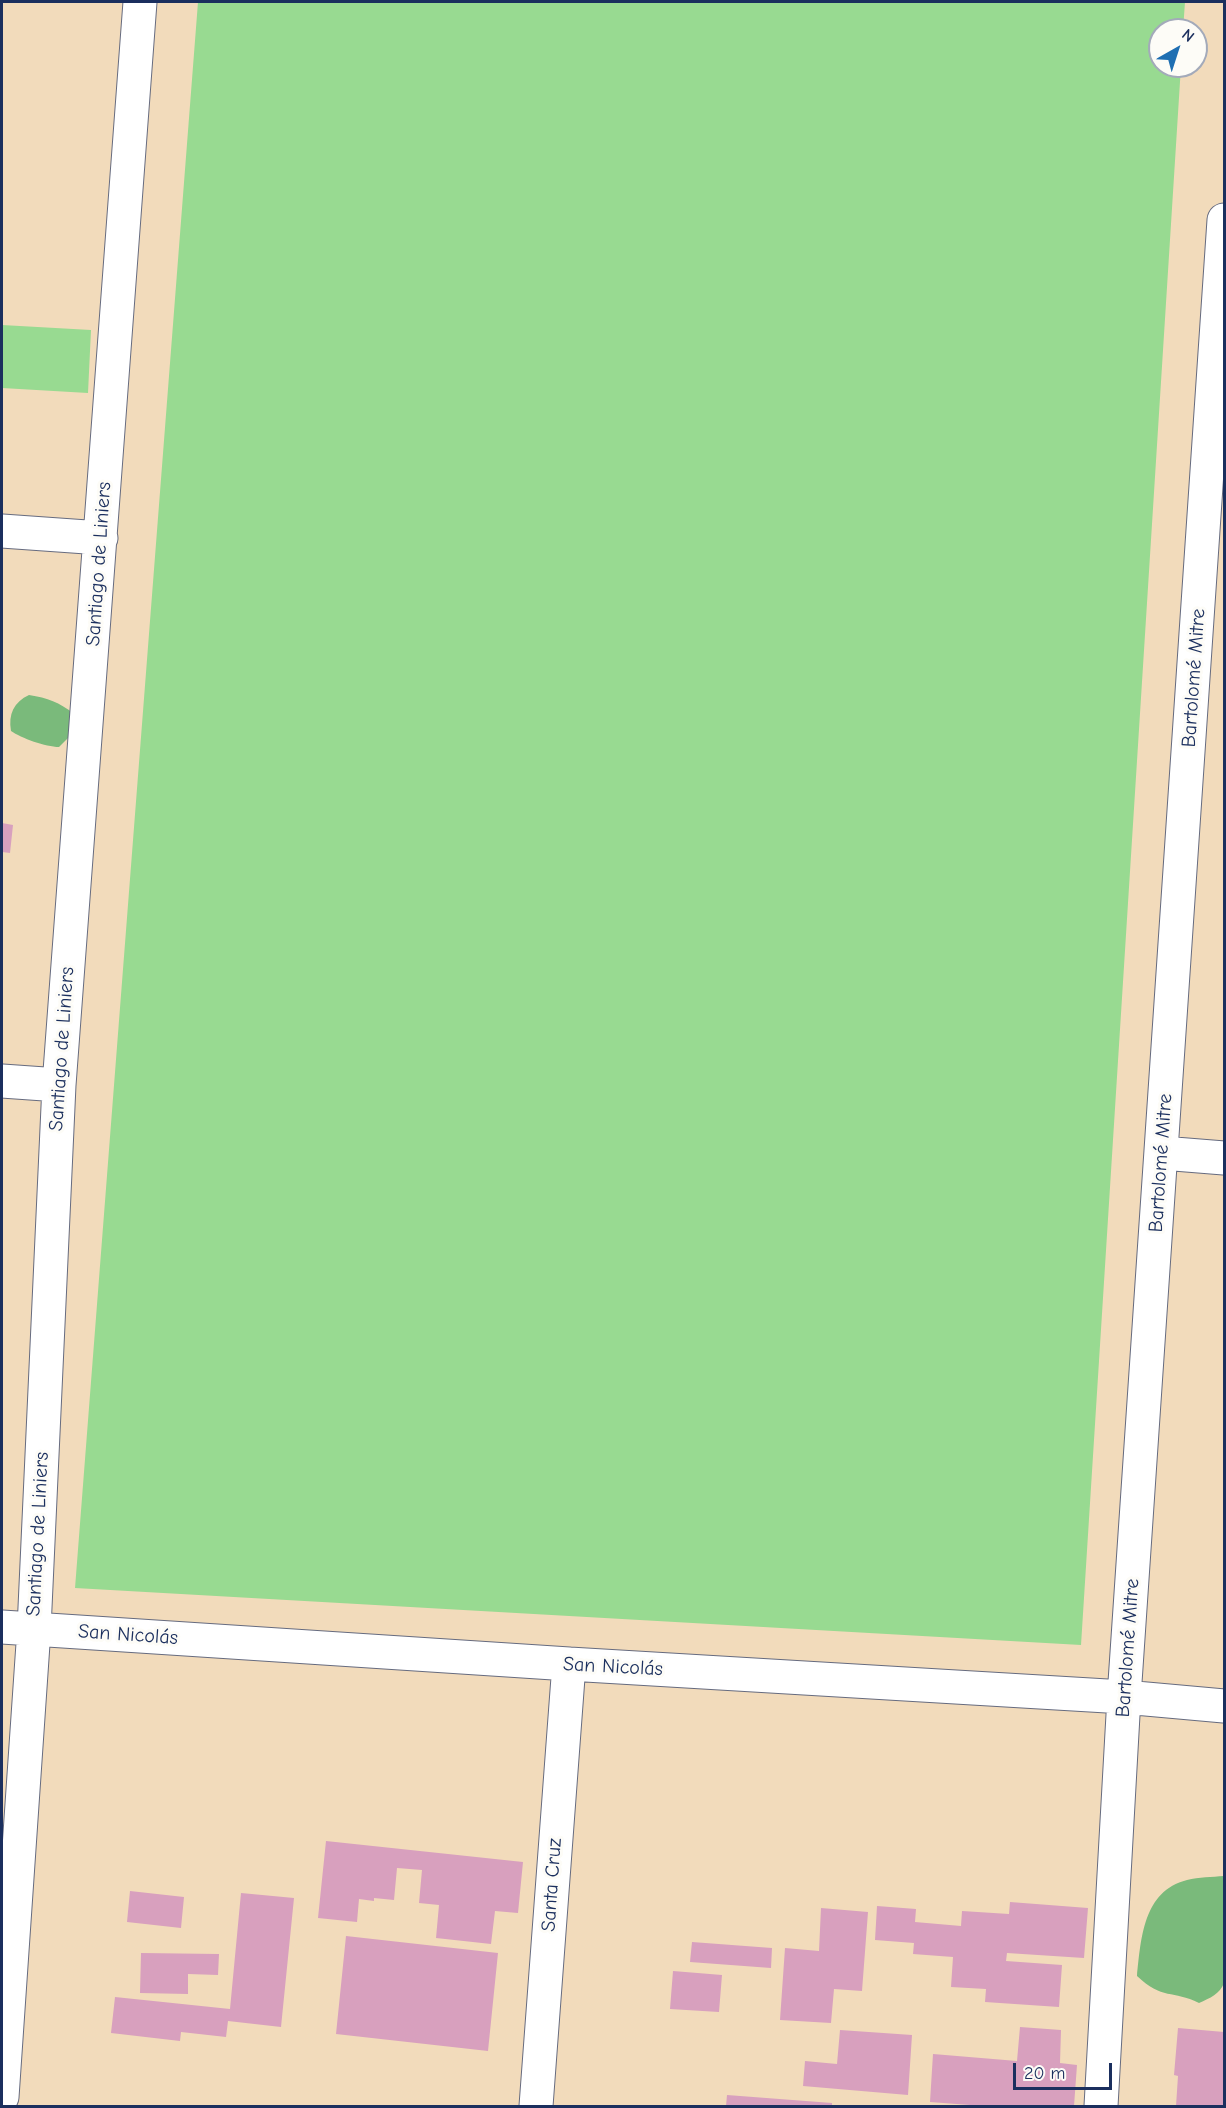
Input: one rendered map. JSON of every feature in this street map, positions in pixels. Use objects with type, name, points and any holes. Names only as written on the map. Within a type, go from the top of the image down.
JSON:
[{"type":"street","name":"Santiago de Liniers","points":[[2,2097],[34,1629],[58,1085],[140,2]]},
{"type":"street","name":"Bartolomé Mitre","points":[[1101,2106],[1124,1697],[1162,1153],[1212,610],[1224,220]]},
{"type":"street","points":[[2,531],[101,538]]},
{"type":"street","points":[[2,1081],[58,1085]]},
{"type":"street","points":[[1162,1153],[1224,1158]]},
{"type":"street","name":"San Nicolás","points":[[2,1627],[1124,1697],[1224,1706]]},
{"type":"street","name":"Santa Cruz","points":[[536,2106],[569,1664]]},
{"type":"green space","points":[[198,2],[1185,2],[1184,18],[1148,18],[1148,78],[1180,78],[1081,1645],[75,1588]]},
{"type":"green space","points":[[2,325],[91,330],[88,393],[2,388]]},
{"type":"green space","points":[[29,695],[53,701],[74,714],[74,732],[59,747],[34,742],[11,731],[10,719],[13,709],[19,701]]},
{"type":"green space","points":[[1224,1876],[1224,1983],[1220,1990],[1199,2003],[1161,1992],[1146,1984],[1137,1976],[1143,1932],[1153,1905],[1161,1894],[1172,1886],[1192,1879]]},
{"type":"building","points":[[2,823],[13,825],[10,853],[2,852]]},
{"type":"building","points":[[326,1841],[523,1862],[518,1913],[495,1911],[491,1944],[436,1938],[439,1905],[419,1903],[422,1870],[397,1868],[394,1900],[359,1899],[357,1922],[318,1918]]},
{"type":"building","points":[[130,1891],[184,1897],[181,1928],[127,1922]]},
{"type":"building","points":[[241,1893],[294,1898],[281,2027],[228,2021],[226,2037],[181,2032],[180,2041],[111,2033],[115,1997],[230,2009]]},
{"type":"building","points":[[1010,1902],[1088,1908],[1084,1958],[1007,1953],[1006,1961],[1062,1965],[1059,2007],[985,2002],[986,1989],[951,1987],[953,1957],[913,1954],[914,1943],[875,1940],[877,1906],[916,1909],[915,1922],[961,1926],[962,1911],[1009,1914]]},
{"type":"building","points":[[821,1908],[868,1912],[862,1991],[834,1989],[831,2023],[780,2020],[785,1948],[819,1951]]},
{"type":"building","points":[[346,1936],[498,1953],[488,2051],[336,2034]]},
{"type":"building","points":[[692,1942],[772,1948],[771,1968],[690,1962]]},
{"type":"building","points":[[141,1953],[219,1954],[218,1975],[188,1974],[188,1994],[140,1993]]},
{"type":"building","points":[[673,1971],[722,1975],[719,2012],[670,2009]]},
{"type":"building","points":[[1020,2027],[1061,2030],[1060,2063],[1077,2065],[1074,2106],[983,2106],[930,2102],[933,2054],[1017,2061]]},
{"type":"building","points":[[1178,2028],[1224,2032],[1224,2106],[1176,2106],[1178,2076],[1174,2075]]},
{"type":"building","points":[[840,2030],[912,2035],[908,2095],[803,2086],[805,2061],[837,2064]]},
{"type":"building","points":[[727,2095],[832,2103],[832,2106],[726,2106]]}]
